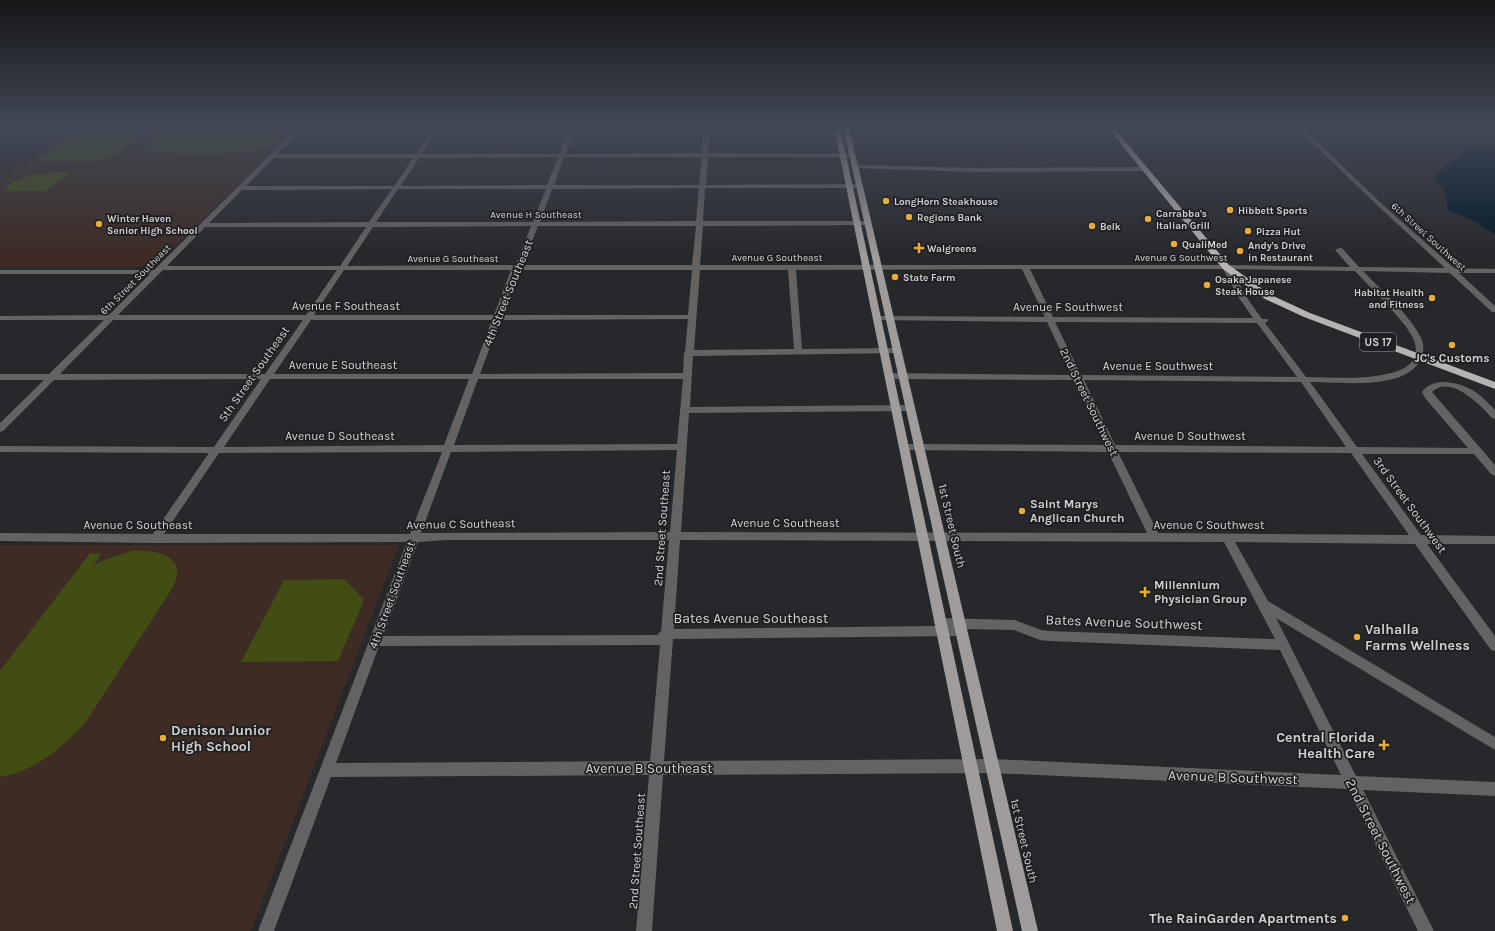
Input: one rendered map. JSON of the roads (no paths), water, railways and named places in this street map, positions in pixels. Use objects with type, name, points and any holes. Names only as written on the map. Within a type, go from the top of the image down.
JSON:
[{"type":"highway","name":"3rd Street Southwest","points":[[1147,170],[1226,267]]},
{"type":"highway","name":"US 17","points":[[1226,267],[1254,288],[1287,306],[1495,386]]},
{"type":"main road","name":"1st Street South","points":[[851,170],[862,223],[866,266],[1005,931]]},
{"type":"main road","name":"1st Street South","points":[[855,170],[855,187]]},
{"type":"main road","name":"1st Street South","points":[[862,223],[878,266],[1030,931]]},
{"type":"street","name":"6th Street Southeast","points":[[0,429],[258,170]]},
{"type":"street","name":"5th Street Southeast","points":[[155,539],[308,318],[407,170]]},
{"type":"street","name":"4th Street Southeast","points":[[266,931],[446,449],[515,270],[519,267],[556,170]]},
{"type":"street","name":"2nd Street Southeast","points":[[644,931],[688,353],[704,170]]},
{"type":"street","name":"6th Street Southwest","points":[[1344,170],[1495,310]]},
{"type":"street","points":[[240,188],[855,187]]},
{"type":"street","name":"Avenue H Southeast","points":[[203,225],[862,223]]},
{"type":"street","points":[[1339,250],[1416,334],[1419,346],[1418,357]]},
{"type":"street","points":[[792,266],[798,350]]},
{"type":"street","name":"Avenue G Southwest","points":[[866,266],[1356,268],[1495,271]]},
{"type":"street","name":"Avenue G Southeast","points":[[0,272],[342,268],[866,266]]},
{"type":"street","name":"2nd Street Southwest","points":[[1025,267],[1154,537]]},
{"type":"street","name":"3rd Street Southwest","points":[[1226,267],[1232,280],[1260,320],[1495,646]]},
{"type":"street","name":"Avenue F Southeast","points":[[0,318],[692,317]]},
{"type":"street","name":"Avenue F Southwest","points":[[877,318],[1260,320]]},
{"type":"street","points":[[688,353],[798,350],[898,351]]},
{"type":"street","name":"Avenue E Southwest","points":[[889,376],[1370,380],[1405,372],[1412,367],[1418,357]]},
{"type":"street","name":"Avenue E Southeast","points":[[0,377],[687,376]]},
{"type":"street","points":[[1495,416],[1478,398],[1463,390],[1444,385],[1435,385],[1427,392],[1430,398],[1495,472]]},
{"type":"street","points":[[684,410],[910,408]]},
{"type":"street","name":"Avenue D Southeast","points":[[0,449],[216,450],[681,447]]},
{"type":"street","name":"Avenue D Southwest","points":[[904,447],[1476,451]]},
{"type":"street","name":"Avenue C Southeast","points":[[0,537],[386,539],[447,536],[923,536]]},
{"type":"street","name":"Avenue C Southwest","points":[[923,536],[1495,540]]},
{"type":"street","name":"2nd Street Southwest","points":[[1227,538],[1263,604],[1426,931]]},
{"type":"street","points":[[1263,604],[1495,744]]},
{"type":"street","name":"Bates Avenue Southwest","points":[[941,627],[1015,625],[1040,635],[1049,636],[1283,645]]},
{"type":"street","name":"Bates Avenue Southeast","points":[[375,642],[660,640],[667,634],[941,627]]},
{"type":"street","name":"Avenue B Southwest","points":[[971,766],[1495,789]]},
{"type":"street","name":"Avenue B Southeast","points":[[327,770],[971,766]]},
{"type":"water","points":[[1441,170],[1495,170],[1495,234],[1474,221],[1447,209],[1445,193],[1442,186],[1435,180]]},
{"type":"place","name":"LongHorn Steakhouse","points":[[886,201]]},
{"type":"place","name":"Hibbett Sports","points":[[1230,210]]},
{"type":"place","name":"Regions Bank","points":[[909,217]]},
{"type":"place","name":"Carrabba's Italian Grill","points":[[1148,219]]},
{"type":"place","name":"Winter Haven Senior High School","points":[[99,224]]},
{"type":"place","name":"Belk","points":[[1092,226]]},
{"type":"place","name":"Pizza Hut","points":[[1248,231]]},
{"type":"place","name":"QualiMed","points":[[1174,244]]},
{"type":"place","name":"Walgreens","points":[[919,248]]},
{"type":"place","name":"Andy's Drive in Restaurant","points":[[1240,251]]},
{"type":"place","name":"State Farm","points":[[895,277]]},
{"type":"place","name":"Osaka Japanese Steak House","points":[[1207,285]]},
{"type":"place","name":"Habitat Health and Fitness","points":[[1432,298]]},
{"type":"place","name":"JC's Customs","points":[[1452,345]]},
{"type":"place","name":"Saint Marys Anglican Church","points":[[1022,511]]},
{"type":"place","name":"Millennium Physician Group","points":[[1145,592]]},
{"type":"place","name":"Valhalla Farms Wellness","points":[[1357,637]]},
{"type":"place","name":"Denison Junior High School","points":[[163,738]]},
{"type":"place","name":"Central Florida Health Care","points":[[1384,745]]},
{"type":"place","name":"The RainGarden Apartments","points":[[1345,918]]}]
